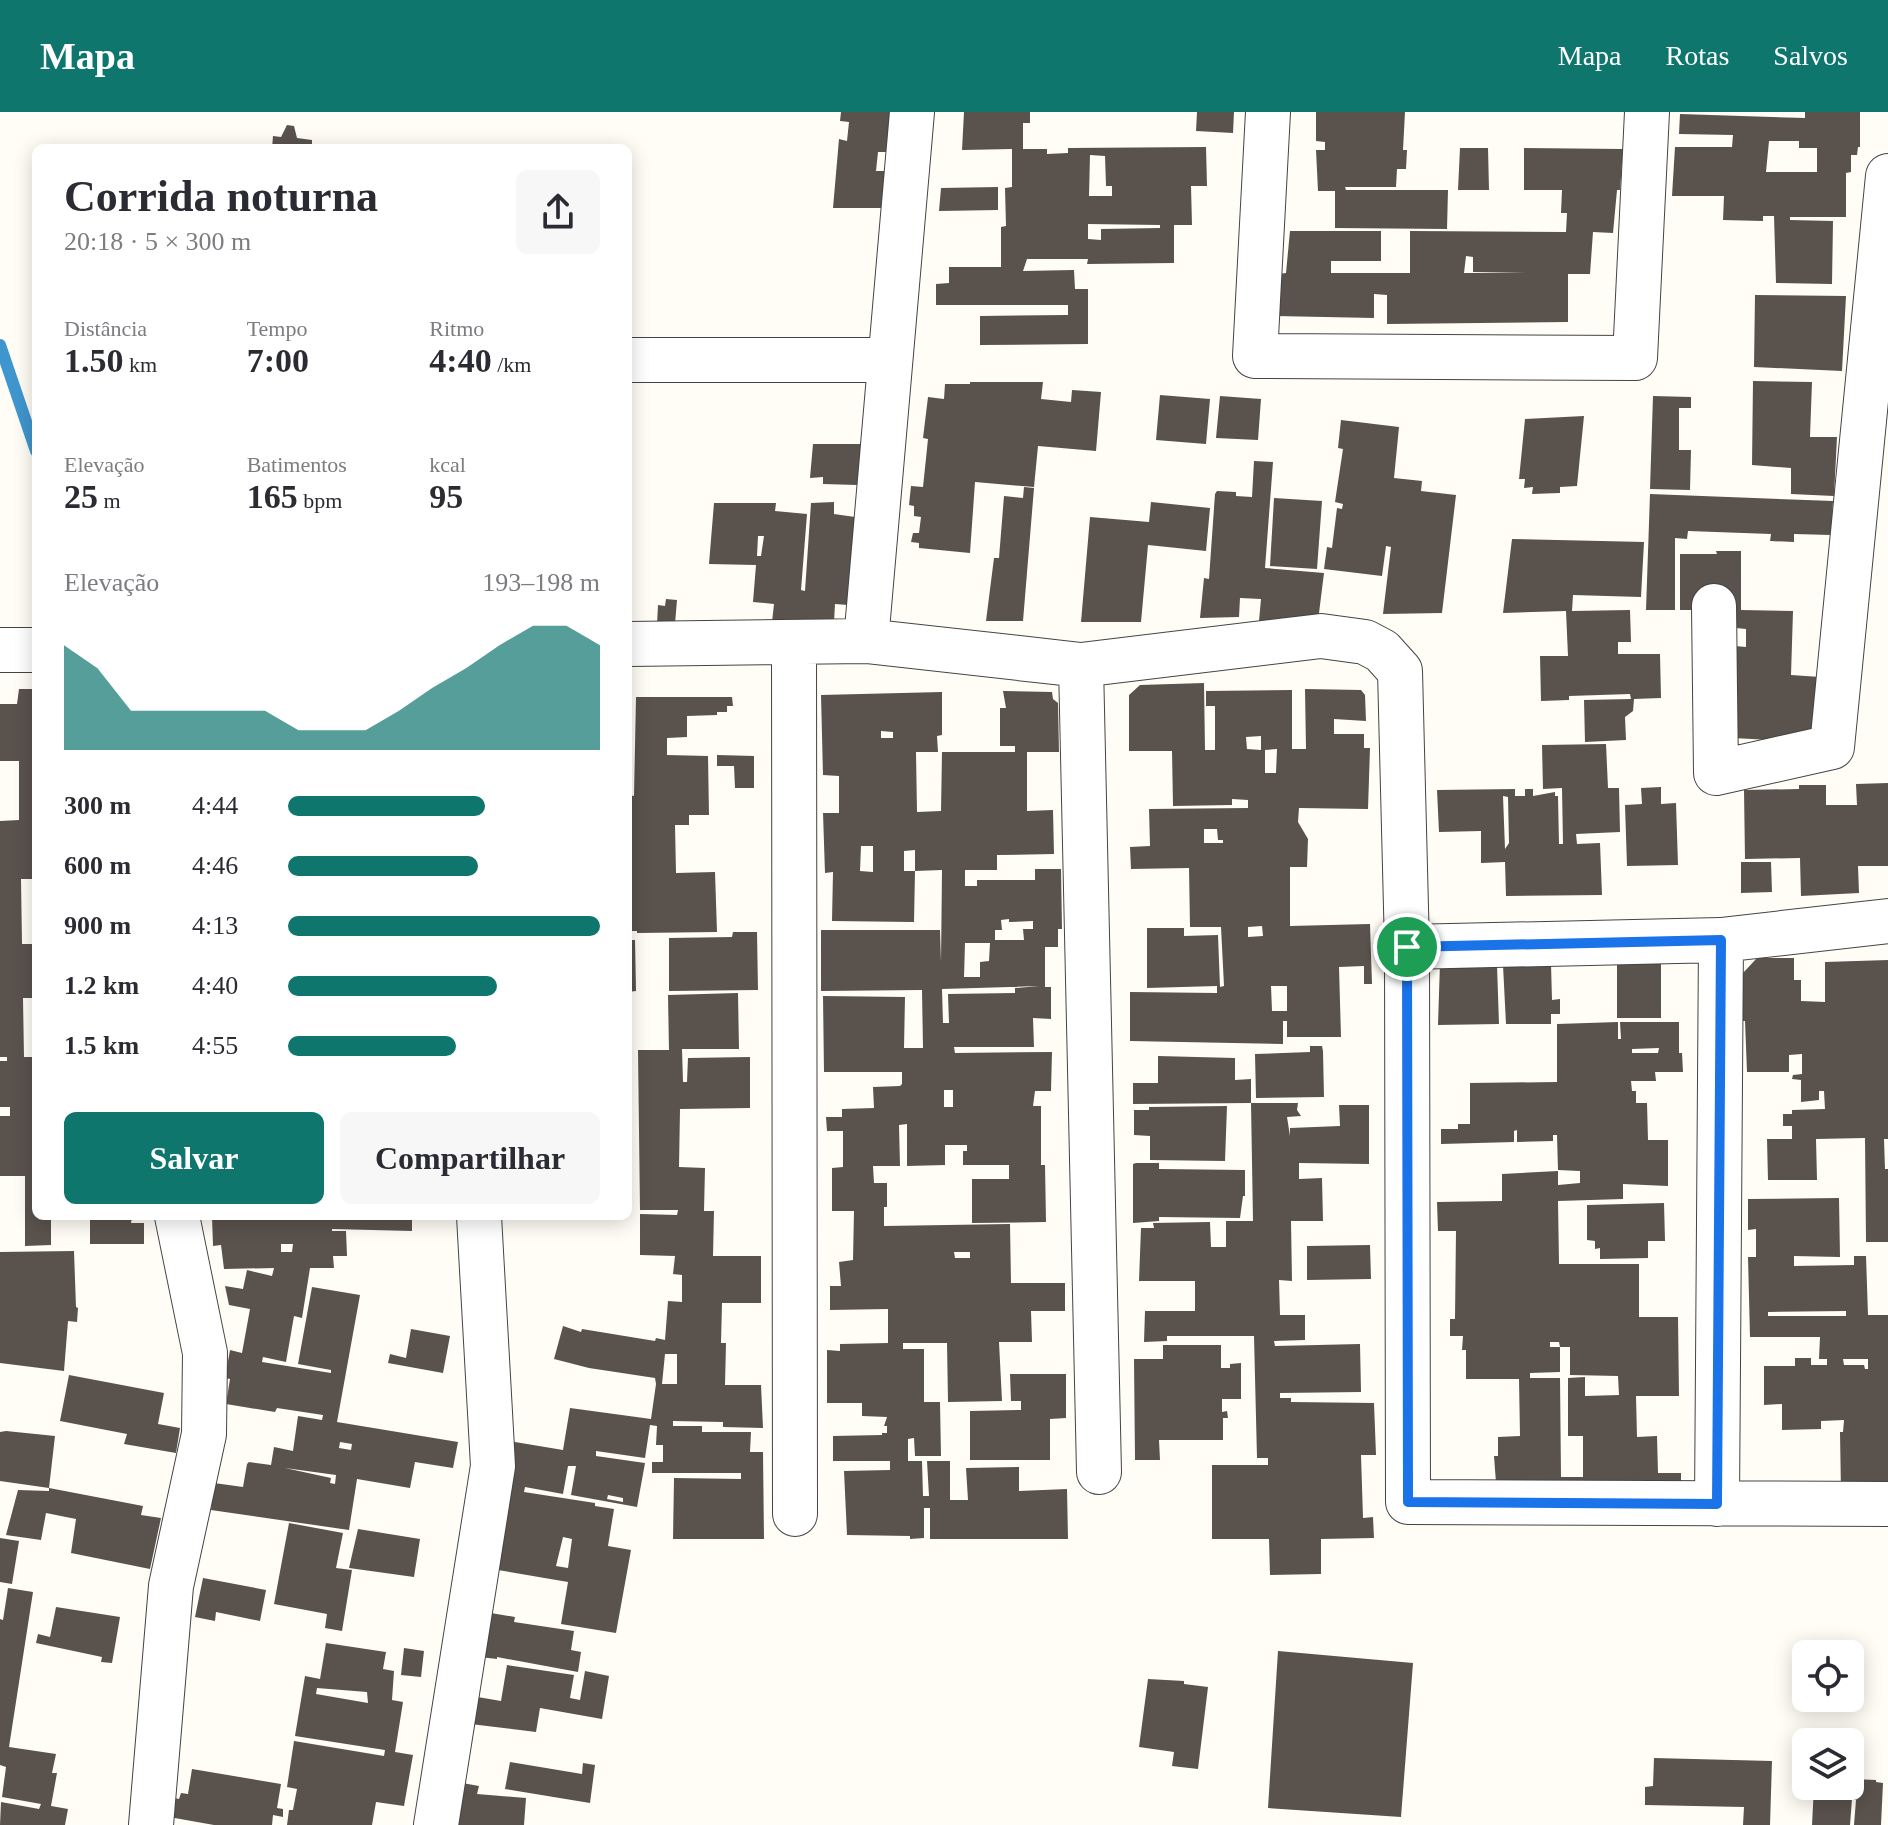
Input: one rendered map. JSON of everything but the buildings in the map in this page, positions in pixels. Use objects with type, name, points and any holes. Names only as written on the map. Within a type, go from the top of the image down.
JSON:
[{"type":"street","points":[[866,641],[912,112]]},
{"type":"street","points":[[1268,112],[1255,356],[1619,358],[1635,358],[1647,112]]},
{"type":"street","points":[[1714,606],[1716,773],[1832,747],[1888,176]]},
{"type":"street","points":[[632,360],[890,360]]},
{"type":"street","points":[[632,644],[866,641],[1081,665],[1321,636],[1365,642],[1382,651],[1400,671],[1407,947],[1408,1502],[1888,1504]]},
{"type":"street","points":[[794,642],[795,1514]]},
{"type":"street","points":[[0,650],[32,650]]},
{"type":"street","points":[[1081,665],[1099,1472]]},
{"type":"street","points":[[1407,947],[1721,940],[1888,921]]},
{"type":"street","points":[[1717,1504],[1721,940]]},
{"type":"street","points":[[151,1825],[171,1586],[204,1434],[205,1353],[178,1220]]},
{"type":"street","points":[[436,1825],[493,1466],[479,1220]]},
{"type":"waterway","points":[[0,345],[32,439]]},
{"type":"route","points":[[1721,940],[1717,1504],[1408,1502],[1407,947],[1721,940]]}]
